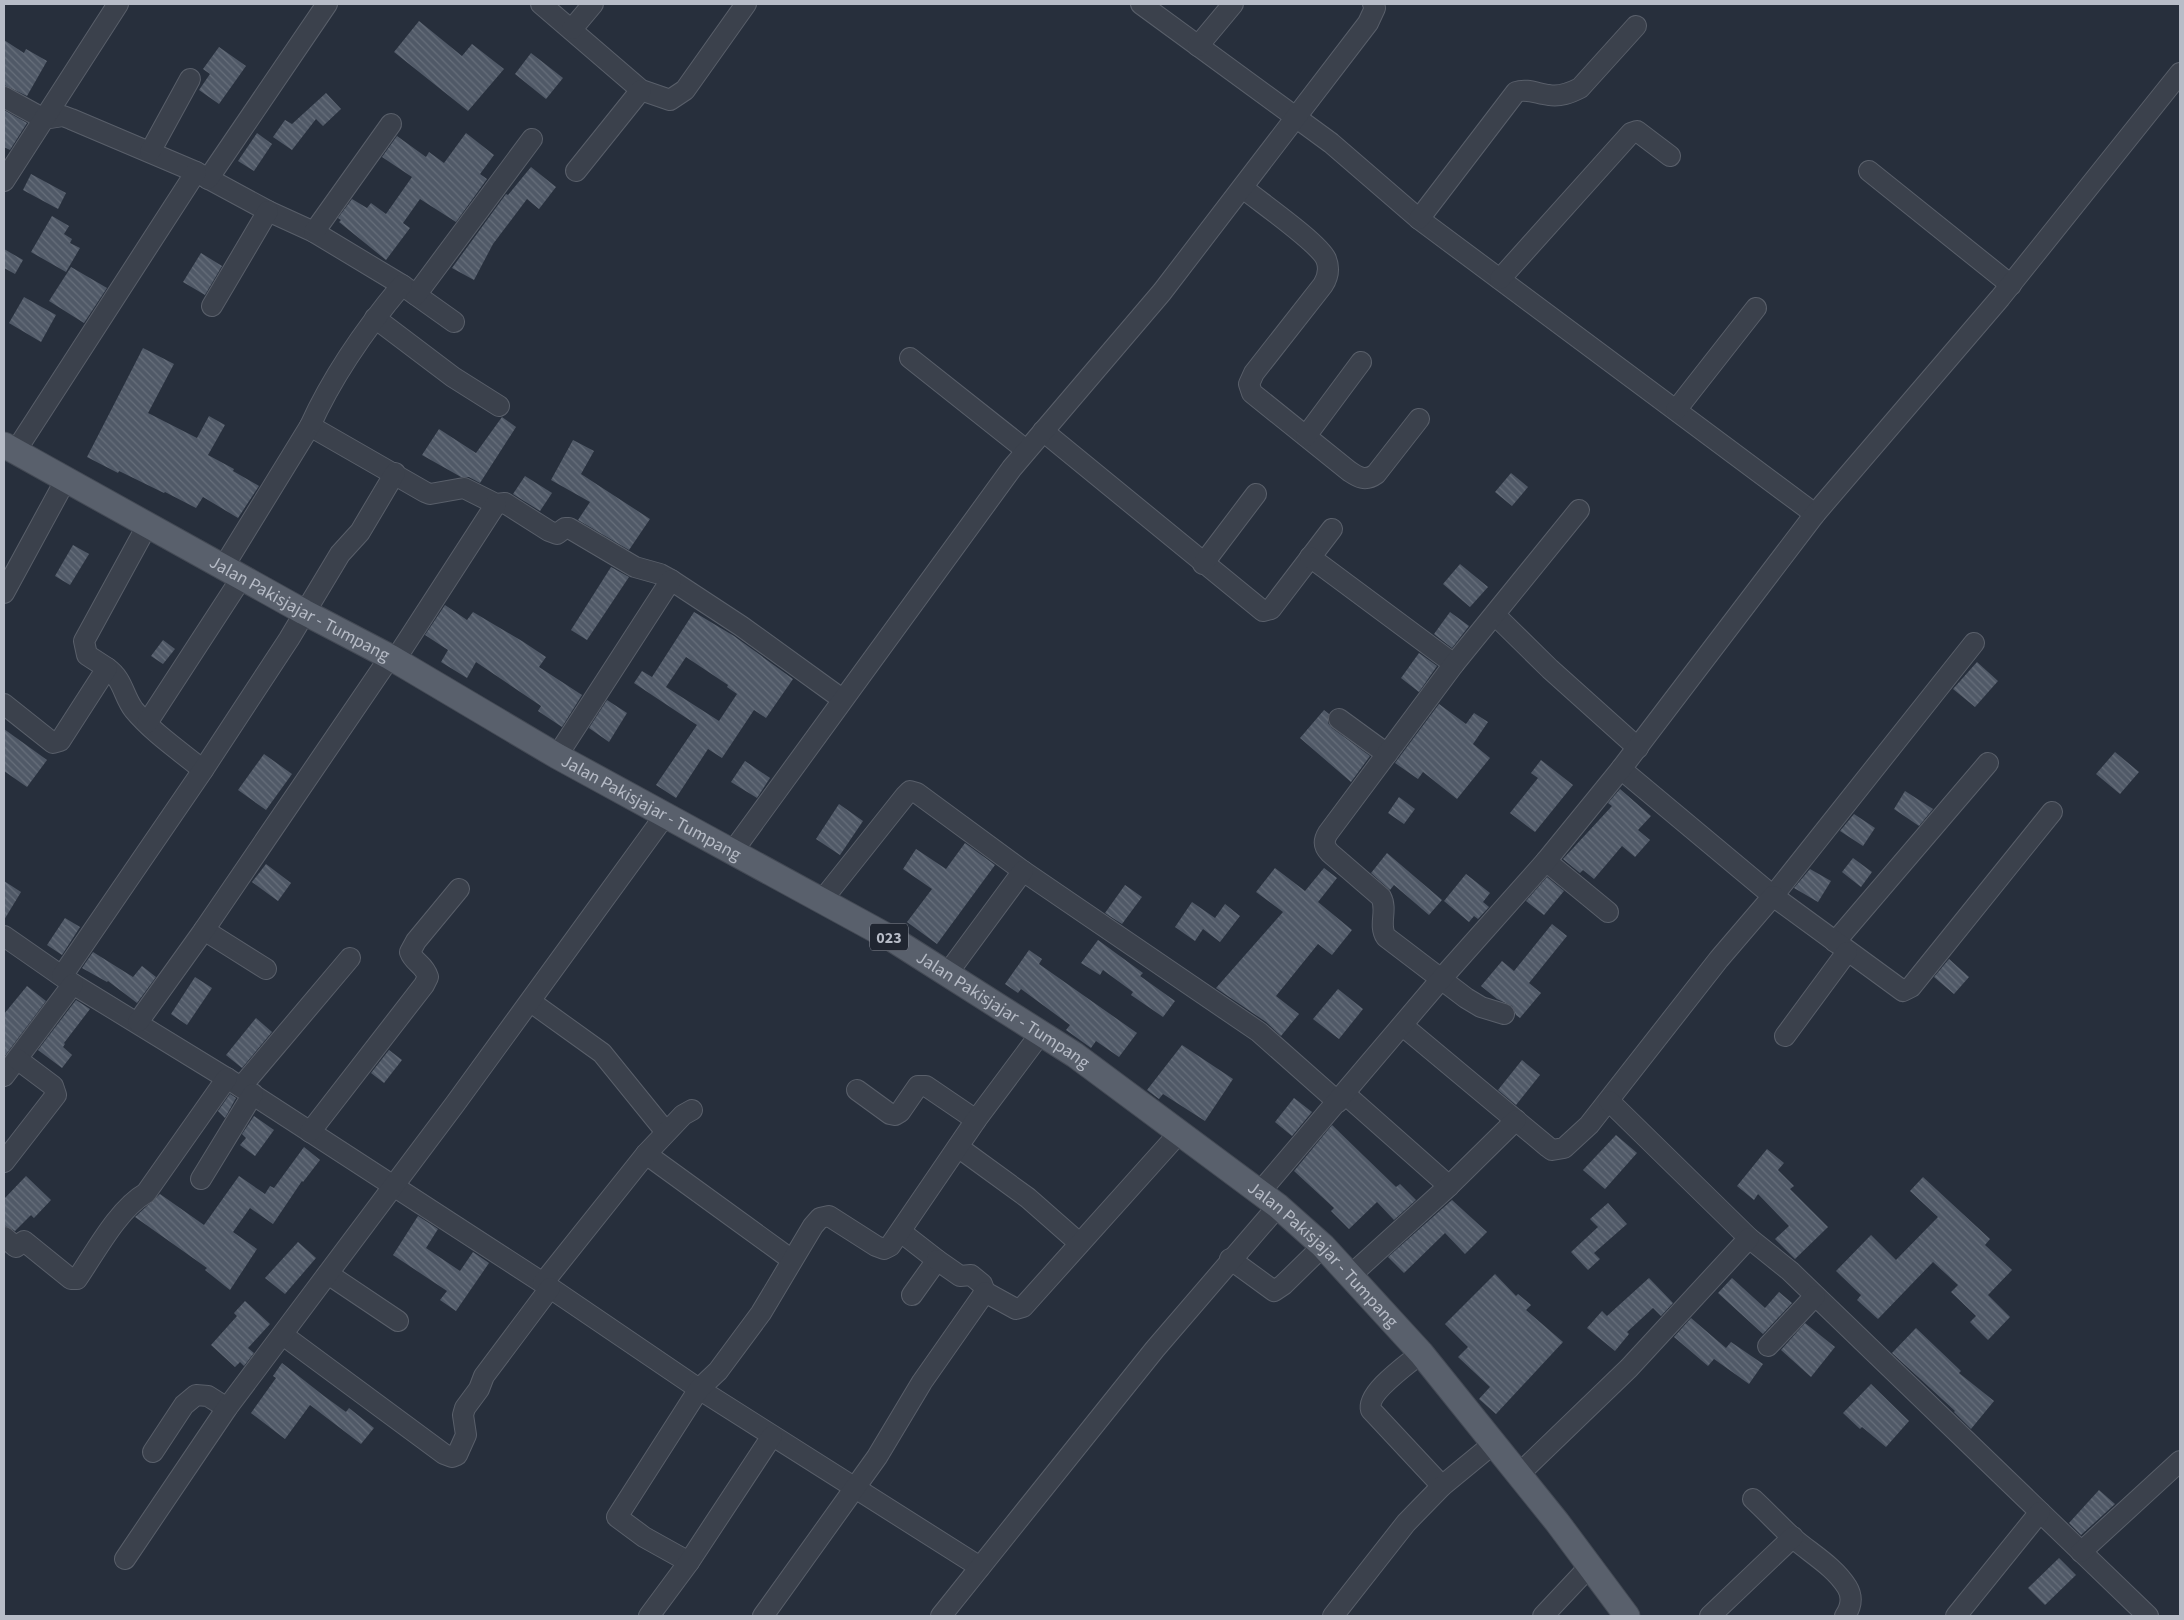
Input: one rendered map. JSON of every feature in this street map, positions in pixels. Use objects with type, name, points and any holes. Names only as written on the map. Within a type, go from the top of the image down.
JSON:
[{"type":"main road","name":"Jalan Pakisjajar - Tumpang","points":[[7,448],[392,659],[557,756],[823,899],[894,940],[1041,1033],[1180,1132],[1269,1199],[1323,1246],[1351,1275],[1421,1353],[1556,1522],[1627,1616]]},
{"type":"street","points":[[4,181],[118,4]]},
{"type":"street","points":[[7,448],[327,4]]},
{"type":"street","points":[[541,4],[641,90],[670,100],[685,90],[746,4]]},
{"type":"street","points":[[572,29],[593,4]]},
{"type":"street","points":[[1141,4],[1331,143],[1420,219],[1816,514]]},
{"type":"street","points":[[1198,46],[1233,4]]},
{"type":"street","points":[[733,851],[842,699],[1026,450],[1162,292],[1243,188],[1368,23],[1375,8],[1373,4]]},
{"type":"street","points":[[1420,219],[1516,92],[1527,91],[1557,96],[1580,88],[1636,26]]},
{"type":"street","points":[[940,1616],[1154,1349],[1230,1259],[1269,1199],[1341,1098],[1442,978],[1546,861],[1638,748],[1816,514],[2011,285],[2180,73]]},
{"type":"street","points":[[150,152],[190,79]]},
{"type":"street","points":[[576,171],[641,90]]},
{"type":"street","points":[[4,97],[44,119],[63,116],[202,175],[268,211],[314,232],[409,290],[454,322]]},
{"type":"street","points":[[314,232],[391,124]]},
{"type":"street","points":[[1500,279],[1631,133],[1637,131],[1643,134],[1670,156]]},
{"type":"street","points":[[146,723],[233,571],[310,426],[320,401],[375,318],[409,290],[532,139]]},
{"type":"street","points":[[1869,171],[2011,285]]},
{"type":"street","points":[[1243,188],[1316,246],[1327,261],[1328,271],[1323,285],[1258,367],[1249,384],[1252,393],[1349,471],[1362,479],[1368,479],[1376,474],[1419,419]]},
{"type":"street","points":[[212,306],[268,211]]},
{"type":"street","points":[[1676,410],[1756,308]]},
{"type":"street","points":[[375,318],[454,377],[499,406]]},
{"type":"street","points":[[910,358],[1026,450]]},
{"type":"street","points":[[1306,436],[1361,362]]},
{"type":"street","points":[[310,426],[430,494],[464,488],[496,504],[505,503],[520,515],[557,534],[568,528],[635,567],[660,574],[741,626],[842,699]]},
{"type":"street","points":[[1043,431],[1259,609],[1266,611],[1274,605],[1332,529]]},
{"type":"street","points":[[4,1076],[17,1059],[289,639],[340,554],[360,532],[395,473]]},
{"type":"street","points":[[4,593],[66,479]]},
{"type":"street","points":[[1203,564],[1256,494]]},
{"type":"street","points":[[138,1022],[392,659],[496,504]]},
{"type":"street","points":[[1504,1014],[1474,1003],[1386,937],[1383,928],[1384,913],[1381,897],[1325,848],[1325,842],[1328,833],[1454,664],[1579,510]]},
{"type":"street","points":[[148,524],[84,641],[86,655],[118,676],[133,709],[146,723],[203,770]]},
{"type":"street","points":[[1310,557],[1454,664]]},
{"type":"street","points":[[557,756],[671,580]]},
{"type":"street","points":[[1494,615],[1550,669],[1638,748]]},
{"type":"street","points":[[1403,1026],[1548,1147],[1558,1150],[1570,1143],[1609,1101],[1718,959],[1773,896],[1974,643]]},
{"type":"street","points":[[4,704],[57,743],[107,668]]},
{"type":"street","points":[[1339,719],[1386,754]]},
{"type":"street","points":[[1785,1036],[1841,947],[1988,763]]},
{"type":"street","points":[[1621,769],[1773,896],[1903,991],[1911,987],[2052,812]]},
{"type":"street","points":[[823,899],[910,791],[924,796],[1023,871],[1259,1032],[1449,1186]]},
{"type":"street","points":[[125,1559],[227,1408],[531,1002],[666,814]]},
{"type":"street","points":[[1546,861],[1608,912]]},
{"type":"street","points":[[947,974],[1023,871]]},
{"type":"street","points":[[310,1132],[424,985],[428,977],[425,968],[413,958],[410,952],[416,941],[459,889]]},
{"type":"street","points":[[204,930],[266,969]]},
{"type":"street","points":[[4,936],[68,980],[240,1086],[546,1286],[699,1389],[980,1567]]},
{"type":"street","points":[[4,1237],[16,1247],[24,1241],[71,1279],[76,1279],[121,1216],[138,1198],[146,1193],[350,958]]},
{"type":"street","points":[[531,1002],[607,1058],[666,1132]]},
{"type":"street","points":[[689,1562],[644,1537],[617,1517],[699,1389],[718,1371],[761,1313],[813,1226],[824,1216],[829,1216],[876,1246],[884,1249],[890,1246],[976,1120],[1041,1033]]},
{"type":"street","points":[[4,1162],[56,1095],[53,1086],[17,1059]]},
{"type":"street","points":[[201,1179],[240,1086]]},
{"type":"street","points":[[857,1090],[892,1115],[900,1112],[918,1086],[926,1086],[976,1120]]},
{"type":"street","points":[[1609,1101],[1749,1238],[1790,1271],[2148,1616]]},
{"type":"street","points":[[283,1335],[444,1454],[452,1457],[457,1455],[466,1435],[463,1415],[465,1408],[479,1389],[484,1376],[546,1286],[646,1154],[684,1114],[692,1110]]},
{"type":"street","points":[[1351,1275],[1449,1186],[1516,1120]]},
{"type":"street","points":[[901,1232],[960,1276],[971,1276],[982,1284],[985,1292],[1016,1309],[1023,1307],[1078,1242],[1180,1132]]},
{"type":"street","points":[[958,1147],[1028,1198],[1078,1242]]},
{"type":"street","points":[[646,1154],[792,1260]]},
{"type":"street","points":[[1518,1475],[1629,1368],[1749,1238]]},
{"type":"street","points":[[1230,1259],[1269,1290],[1274,1291],[1283,1285],[1323,1246]]},
{"type":"street","points":[[912,1296],[937,1260]]},
{"type":"street","points":[[328,1274],[398,1321]]},
{"type":"street","points":[[763,1616],[877,1457],[922,1382],[985,1292]]},
{"type":"street","points":[[1768,1346],[1816,1296]]},
{"type":"street","points":[[1421,1353],[1375,1394],[1370,1406],[1371,1410],[1393,1436],[1442,1486]]},
{"type":"street","points":[[153,1452],[184,1405],[196,1394],[208,1396],[227,1408]]},
{"type":"street","points":[[649,1616],[689,1562],[772,1436]]},
{"type":"street","points":[[1333,1616],[1393,1538],[1442,1486],[1493,1444]]},
{"type":"street","points":[[2081,1552],[2180,1462]]},
{"type":"street","points":[[1753,1499],[1793,1538],[1834,1572],[1847,1587],[1851,1597],[1850,1609],[1845,1616]]},
{"type":"street","points":[[1956,1616],[2040,1512]]},
{"type":"street","points":[[1710,1616],[1793,1538]]},
{"type":"street","points":[[1543,1616],[1589,1567]]},
{"type":"building","points":[[419,21],[462,56],[472,44],[504,69],[468,111],[394,52]]},
{"type":"building","points":[[4,40],[24,53],[26,49],[47,61],[27,96],[4,85]]},
{"type":"building","points":[[219,47],[246,66],[219,104],[199,90],[210,74],[203,69]]},
{"type":"building","points":[[531,53],[563,78],[546,99],[515,74]]},
{"type":"building","points":[[326,93],[341,109],[323,126],[316,119],[292,150],[273,137],[285,120],[292,124]]},
{"type":"building","points":[[4,110],[27,123],[10,150],[4,147]]},
{"type":"building","points":[[257,133],[272,144],[254,171],[238,161]]},
{"type":"building","points":[[466,133],[494,155],[480,174],[487,179],[456,222],[420,199],[403,223],[410,228],[386,260],[339,222],[341,220],[338,218],[352,199],[367,208],[371,203],[386,214],[412,177],[382,157],[397,136],[426,157],[429,152],[444,163]]},
{"type":"building","points":[[531,167],[556,187],[539,209],[527,199],[493,244],[474,280],[452,268],[506,194],[508,195]]},
{"type":"building","points":[[31,174],[66,193],[58,209],[23,190]]},
{"type":"building","points":[[52,216],[69,226],[64,234],[72,239],[70,243],[80,248],[66,272],[31,252]]},
{"type":"building","points":[[4,249],[23,260],[15,274],[4,268]]},
{"type":"building","points":[[201,253],[222,266],[205,295],[183,282]]},
{"type":"building","points":[[71,267],[107,288],[84,323],[49,301]]},
{"type":"building","points":[[24,297],[56,315],[41,342],[9,323]]},
{"type":"building","points":[[143,348],[174,364],[148,413],[197,438],[209,416],[225,425],[208,455],[234,469],[233,471],[259,486],[238,518],[203,497],[196,508],[87,457]]},
{"type":"building","points":[[502,417],[516,427],[480,483],[469,477],[461,477],[422,455],[439,429],[476,453]]},
{"type":"building","points":[[573,440],[594,451],[581,474],[650,519],[629,550],[578,520],[590,502],[551,480]]},
{"type":"building","points":[[1511,473],[1528,487],[1512,506],[1495,492]]},
{"type":"building","points":[[525,476],[552,493],[540,511],[513,494]]},
{"type":"building","points":[[73,545],[89,554],[70,585],[55,576]]},
{"type":"building","points":[[1460,564],[1488,587],[1470,607],[1443,584]]},
{"type":"building","points":[[611,567],[629,577],[587,640],[571,630]]},
{"type":"building","points":[[445,605],[467,620],[473,612],[546,657],[539,667],[582,695],[562,727],[538,711],[541,706],[476,662],[467,678],[441,662],[448,650],[425,635]]},
{"type":"building","points":[[694,612],[734,636],[793,679],[766,718],[754,710],[722,758],[708,749],[676,798],[656,785],[697,725],[634,683],[642,671],[652,677]],"holes":[[[686,657],[728,685],[727,687],[737,694],[719,721],[666,687]]]},
{"type":"building","points":[[1450,612],[1469,626],[1452,648],[1434,634]]},
{"type":"building","points":[[163,640],[175,649],[163,664],[151,656]]},
{"type":"building","points":[[1419,653],[1437,666],[1419,692],[1401,678]]},
{"type":"building","points":[[1977,662],[1998,681],[1975,707],[1953,689]]},
{"type":"building","points":[[607,700],[627,713],[609,742],[589,728]]},
{"type":"building","points":[[1439,704],[1466,724],[1474,713],[1488,722],[1473,744],[1490,758],[1457,799],[1423,772],[1418,779],[1395,763]]},
{"type":"building","points":[[1324,710],[1329,714],[1328,723],[1332,728],[1370,756],[1351,782],[1300,738]]},
{"type":"building","points":[[4,729],[47,760],[27,787],[4,771]]},
{"type":"building","points":[[2115,752],[2139,772],[2120,794],[2096,774]]},
{"type":"building","points":[[264,754],[292,774],[266,810],[238,790]]},
{"type":"building","points":[[1541,760],[1573,785],[1535,832],[1510,813],[1538,778],[1531,773]]},
{"type":"building","points":[[745,761],[770,778],[757,798],[731,782]]},
{"type":"building","points":[[1620,789],[1651,816],[1638,830],[1650,840],[1635,857],[1622,846],[1594,879],[1583,870],[1580,873],[1563,859],[1612,806],[1608,803]]},
{"type":"building","points":[[1905,791],[1933,809],[1919,826],[1894,809]]},
{"type":"building","points":[[1399,797],[1415,809],[1404,824],[1388,813]]},
{"type":"building","points":[[839,804],[863,821],[840,855],[816,839]]},
{"type":"building","points":[[1854,814],[1875,828],[1863,846],[1840,831]]},
{"type":"building","points":[[965,843],[995,865],[937,944],[907,922],[932,889],[903,869],[916,849],[946,869]]},
{"type":"building","points":[[1387,853],[1442,900],[1429,915],[1394,885],[1390,890],[1371,873]]},
{"type":"building","points":[[1853,858],[1872,872],[1861,887],[1842,872]]},
{"type":"building","points":[[266,864],[291,883],[278,901],[252,882]]},
{"type":"building","points":[[1275,868],[1305,891],[1324,868],[1337,878],[1318,902],[1352,930],[1332,955],[1318,944],[1276,996],[1299,1014],[1281,1036],[1266,1022],[1216,988],[1283,912],[1256,892]]},
{"type":"building","points":[[1810,869],[1831,881],[1818,902],[1794,888]]},
{"type":"building","points":[[1466,874],[1490,893],[1483,902],[1489,907],[1478,919],[1474,916],[1469,922],[1444,901]]},
{"type":"building","points":[[1547,877],[1564,891],[1544,915],[1526,901]]},
{"type":"building","points":[[4,881],[21,892],[4,920]]},
{"type":"building","points":[[1125,885],[1142,897],[1122,924],[1105,913]]},
{"type":"building","points":[[1192,902],[1215,918],[1225,904],[1240,916],[1220,942],[1203,929],[1195,941],[1175,927]]},
{"type":"building","points":[[65,918],[80,927],[62,955],[47,945]]},
{"type":"building","points":[[1552,924],[1567,936],[1529,983],[1541,993],[1520,1018],[1516,1015],[1512,1006],[1497,999],[1481,986],[1502,961],[1514,971]]},
{"type":"building","points":[[1098,940],[1143,973],[1140,976],[1175,1001],[1163,1017],[1131,995],[1133,992],[1103,970],[1100,975],[1081,963]]},
{"type":"building","points":[[1029,950],[1042,959],[1039,964],[1137,1033],[1119,1057],[1096,1041],[1091,1048],[1066,1030],[1070,1025],[1021,989],[1018,993],[1005,984]]},
{"type":"building","points":[[93,952],[133,977],[142,966],[156,977],[137,1003],[108,981],[82,968]]},
{"type":"building","points":[[1949,959],[1969,977],[1954,994],[1934,977]]},
{"type":"building","points":[[195,977],[212,988],[187,1025],[171,1014]]},
{"type":"building","points":[[27,986],[46,1001],[4,1057],[4,1014]]},
{"type":"building","points":[[1338,989],[1363,1009],[1339,1039],[1313,1019]]},
{"type":"building","points":[[76,1000],[90,1009],[64,1043],[63,1047],[72,1055],[62,1068],[38,1050]]},
{"type":"building","points":[[256,1018],[272,1032],[242,1068],[226,1055]]},
{"type":"building","points":[[1182,1045],[1233,1079],[1205,1121],[1163,1094],[1159,1099],[1147,1090]]},
{"type":"building","points":[[389,1050],[402,1060],[384,1083],[371,1073]]},
{"type":"building","points":[[1522,1060],[1540,1075],[1516,1105],[1498,1090]]},
{"type":"building","points":[[230,1094],[236,1098],[225,1118],[218,1111]]},
{"type":"building","points":[[1294,1098],[1312,1112],[1292,1136],[1275,1122]]},
{"type":"building","points":[[254,1116],[274,1130],[255,1156],[240,1145],[246,1138],[242,1134]]},
{"type":"building","points":[[1332,1125],[1396,1187],[1400,1184],[1416,1200],[1394,1220],[1377,1202],[1349,1229],[1331,1211],[1334,1208],[1294,1171]]},
{"type":"building","points":[[1616,1135],[1637,1153],[1605,1189],[1583,1170]]},
{"type":"building","points":[[304,1147],[320,1160],[302,1181],[273,1224],[250,1208],[233,1232],[257,1249],[230,1290],[205,1270],[207,1268],[135,1217],[160,1194],[204,1225],[239,1176],[265,1194],[270,1186],[274,1188]]},
{"type":"building","points":[[1767,1149],[1784,1163],[1778,1170],[1794,1186],[1790,1189],[1828,1227],[1795,1259],[1775,1239],[1789,1226],[1758,1194],[1754,1200],[1737,1186]]},
{"type":"building","points":[[26,1176],[51,1200],[34,1218],[31,1215],[15,1231],[4,1225],[4,1199]]},
{"type":"building","points":[[1923,1177],[1990,1239],[1985,1245],[2012,1270],[1988,1295],[2010,1317],[1988,1340],[1970,1322],[1976,1316],[1951,1292],[1958,1285],[1933,1262],[1878,1319],[1857,1300],[1861,1295],[1836,1271],[1871,1235],[1896,1260],[1938,1217],[1910,1191]]},
{"type":"building","points":[[1452,1200],[1487,1232],[1465,1254],[1445,1233],[1404,1273],[1388,1257]]},
{"type":"building","points":[[1608,1203],[1627,1224],[1594,1253],[1600,1259],[1588,1270],[1571,1252],[1598,1227],[1590,1219]]},
{"type":"building","points":[[418,1216],[438,1229],[426,1248],[460,1271],[473,1252],[489,1263],[456,1311],[440,1300],[447,1291],[393,1255]]},
{"type":"building","points":[[298,1242],[316,1258],[285,1294],[265,1278]]},
{"type":"building","points":[[1495,1274],[1516,1296],[1518,1294],[1531,1305],[1526,1310],[1563,1342],[1496,1414],[1479,1399],[1490,1387],[1458,1357],[1468,1347],[1445,1324]]},
{"type":"building","points":[[1649,1278],[1673,1303],[1661,1316],[1653,1308],[1627,1332],[1629,1334],[1615,1351],[1587,1328],[1602,1311],[1607,1316]]},
{"type":"building","points":[[1732,1278],[1765,1308],[1779,1292],[1792,1303],[1763,1334],[1718,1293]]},
{"type":"building","points":[[245,1301],[270,1324],[248,1348],[254,1353],[244,1366],[240,1362],[235,1367],[211,1345],[237,1316],[234,1313]]},
{"type":"building","points":[[1691,1318],[1726,1348],[1731,1342],[1763,1364],[1749,1384],[1714,1359],[1708,1366],[1674,1337]]},
{"type":"building","points":[[1805,1323],[1835,1347],[1811,1377],[1781,1350]]},
{"type":"building","points":[[1916,1328],[1961,1371],[1959,1373],[1994,1401],[1971,1429],[1955,1411],[1892,1353]]},
{"type":"building","points":[[282,1363],[346,1412],[349,1408],[374,1428],[361,1444],[310,1405],[285,1439],[251,1413],[276,1378],[273,1376]]},
{"type":"building","points":[[1871,1384],[1909,1421],[1886,1447],[1862,1427],[1860,1429],[1843,1413]]},
{"type":"building","points":[[2099,1490],[2115,1504],[2081,1535],[2069,1523]]},
{"type":"building","points":[[2059,1558],[2076,1575],[2045,1605],[2028,1588]]}]
